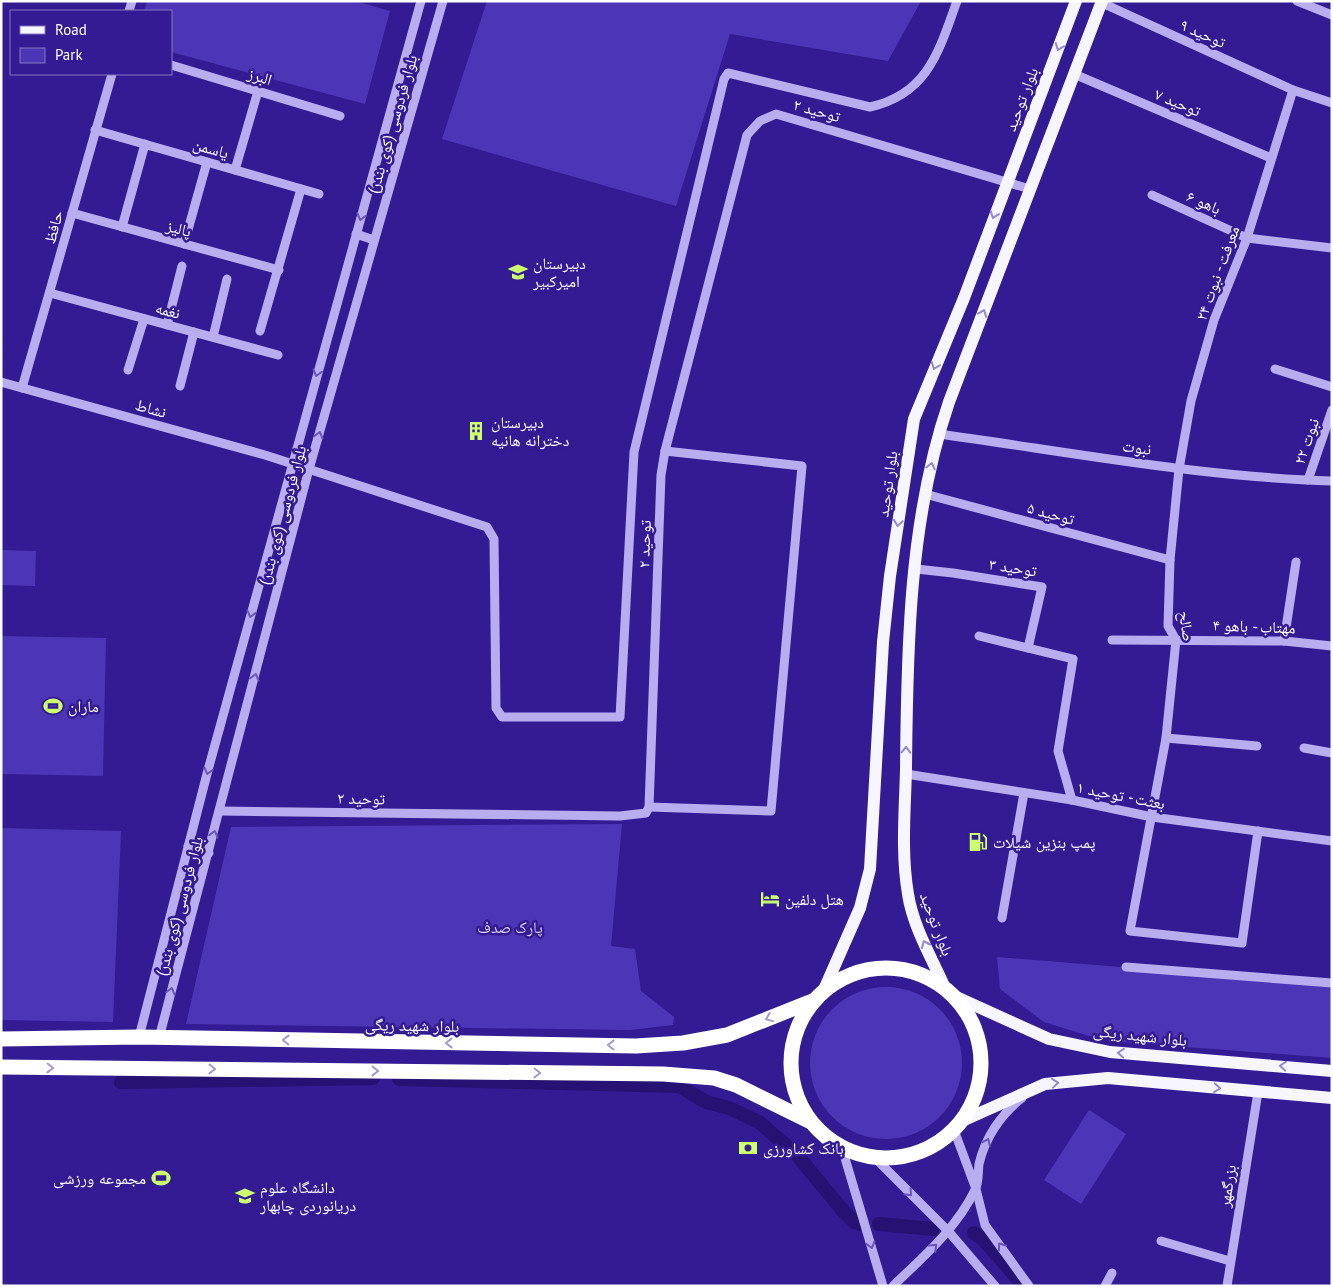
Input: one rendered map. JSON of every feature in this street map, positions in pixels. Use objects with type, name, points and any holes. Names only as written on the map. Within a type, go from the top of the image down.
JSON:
[{"type":"highway","points":[[883,968],[910,970],[934,981],[950,992],[970,1018],[979,1043],[980,1052],[981,1071],[975,1097],[958,1126],[926,1150],[901,1157],[876,1158],[842,1148],[828,1138],[812,1122],[800,1103],[793,1082],[791,1060],[794,1039],[802,1018],[819,996],[845,977],[864,970],[883,968]]},
{"type":"highway","name":"بلوار شهید ریگی","points":[[1,1039],[139,1037],[636,1046],[683,1043],[727,1035],[819,996]]},
{"type":"highway","points":[[1,1067],[663,1074],[714,1078],[736,1085],[812,1122]]},
{"type":"main road","name":"بلوار توحید","points":[[819,996],[860,908],[870,869],[883,642],[890,576],[914,419],[964,298],[1006,182],[1076,1]]},
{"type":"main road","name":"بلوار توحید","points":[[950,992],[914,920],[908,896],[904,841],[909,645],[924,494],[939,434],[1102,2]]},
{"type":"main road","name":"بلوار شهید ریگی","points":[[950,992],[1049,1039],[1110,1052],[1332,1070]]},
{"type":"main road","points":[[958,1126],[1045,1084],[1108,1078],[1332,1098]]},
{"type":"street","name":"بلوار فردوسی (کوی بندر)","points":[[139,1037],[188,846],[421,1]]},
{"type":"street","name":"بلوار فردوسی (کوی بندر)","points":[[159,1038],[309,469],[443,1]]},
{"type":"street","name":"نشاط","points":[[1,382],[293,464],[487,527],[492,533],[496,708],[498,715],[502,717],[620,717],[634,452],[724,79],[728,73],[870,107],[892,102],[926,74],[943,38],[956,1]]},
{"type":"street","points":[[1297,1],[1332,15]]},
{"type":"street","name":"توحید ۹","points":[[1102,2],[1293,90],[1332,103]]},
{"type":"street","name":"البرز","points":[[172,65],[340,116]]},
{"type":"street","name":"توحید ۷","points":[[1074,74],[1270,158]]},
{"type":"street","name":"حافظ","points":[[22,388],[112,75]]},
{"type":"street","name":"معرفت - نبوت ۲۴","points":[[1179,469],[1190,401],[1214,320],[1247,238],[1270,158],[1293,90]]},
{"type":"street","points":[[235,170],[258,91]]},
{"type":"street","name":"توحید ۲","points":[[220,811],[620,816],[639,816],[646,813],[649,807],[661,475],[665,451],[747,136],[760,121],[776,114],[1030,189]]},
{"type":"street","name":"یاسمن","points":[[95,130],[320,194]]},
{"type":"street","points":[[122,227],[145,144]]},
{"type":"street","points":[[184,244],[207,162]]},
{"type":"street","points":[[260,331],[301,189]]},
{"type":"street","name":"باهو ۶","points":[[1152,195],[1247,238],[1332,248]]},
{"type":"street","name":"پالیز","points":[[72,213],[279,270]]},
{"type":"street","points":[[356,234],[374,240]]},
{"type":"street","points":[[167,325],[182,266]]},
{"type":"street","points":[[212,337],[227,278]]},
{"type":"street","name":"نغمه","points":[[50,293],[278,355]]},
{"type":"street","points":[[128,370],[144,319]]},
{"type":"street","points":[[180,386],[194,332]]},
{"type":"street","points":[[1275,369],[1332,387]]},
{"type":"street","name":"نبوت ۲۲","points":[[1308,480],[1332,410]]},
{"type":"street","name":"نبوت","points":[[939,434],[1179,469],[1274,480],[1332,481]]},
{"type":"street","points":[[649,807],[771,811],[802,466],[665,451]]},
{"type":"street","name":"صالح","points":[[1179,469],[1170,560],[1168,626],[1176,640],[1166,738],[1130,931],[1242,943],[1258,831]]},
{"type":"street","name":"توحید ۵","points":[[924,494],[1170,560]]},
{"type":"street","points":[[1284,641],[1296,562]]},
{"type":"street","name":"توحید ۳","points":[[916,569],[1042,587],[1028,648]]},
{"type":"street","points":[[978,636],[1073,659],[1058,751],[1072,800]]},
{"type":"street","name":"مهتاب - باهو ۴","points":[[1112,640],[1284,641],[1332,646]]},
{"type":"street","points":[[1166,738],[1257,746]]},
{"type":"street","points":[[1304,748],[1332,753]]},
{"type":"street","name":"بعثت - توحید ۱","points":[[906,774],[1072,800],[1152,817],[1332,842]]},
{"type":"street","points":[[1002,918],[1024,794]]},
{"type":"street","points":[[188,846],[209,853]]},
{"type":"street","points":[[1126,966],[1332,983]]},
{"type":"street","points":[[146,1013],[153,1020],[164,1019]]},
{"type":"street","points":[[893,1286],[949,1232],[976,1188],[981,1158],[993,1130],[1016,1103],[1033,1090]]},
{"type":"street","name":"بزرگمهر","points":[[1226,1286],[1258,1092]]},
{"type":"street","points":[[958,1126],[985,1225],[1029,1286]]},
{"type":"street","points":[[842,1148],[883,1286]]},
{"type":"street","points":[[876,1158],[949,1232],[995,1286]]},
{"type":"street","points":[[1161,1241],[1230,1261]]},
{"type":"street","points":[[1104,1286],[1112,1273]]},
{"type":"green space","points":[[147,1],[355,1],[390,11],[365,104],[172,52],[172,10],[144,10]]},
{"type":"green space","points":[[487,1],[921,1],[888,61],[730,34],[676,206],[442,139]]},
{"type":"green space","points":[[1,550],[36,551],[35,586],[1,585]]},
{"type":"green space","name":"ماران","points":[[1,636],[106,638],[103,776],[1,774]]},
{"type":"green space","name":"پارک صدف","points":[[622,824],[611,946],[635,949],[641,991],[674,1017],[673,1025],[630,1030],[186,1024],[231,827]]},
{"type":"green space","points":[[1,828],[121,831],[113,1022],[1,1020]]},
{"type":"green space","points":[[997,957],[1332,984],[1332,1058],[1120,1042],[1089,1036],[1044,1022],[1000,989]]},
{"type":"green space","points":[[886,987],[901,988],[915,992],[928,999],[940,1009],[950,1021],[957,1034],[961,1048],[961,1078],[957,1092],[950,1105],[940,1117],[928,1127],[915,1134],[901,1138],[886,1139],[871,1138],[857,1134],[844,1127],[832,1117],[822,1105],[815,1092],[811,1078],[810,1063],[811,1048],[815,1034],[822,1021],[832,1009],[844,999],[857,992],[871,988]]},
{"type":"green space","points":[[1089,1110],[1126,1134],[1081,1204],[1044,1180]]},
{"type":"waterway","points":[[121,1082],[373,1078]]},
{"type":"waterway","points":[[399,1079],[679,1086],[706,1102],[729,1108],[759,1122],[797,1155],[844,1212],[860,1224]]},
{"type":"waterway","points":[[879,1224],[933,1229]]},
{"type":"waterway","points":[[974,1233],[983,1239],[1024,1286]]},
{"type":"place","name":"دبیرستان امیرکبیر","points":[[518,272]]},
{"type":"place","name":"دبیرستان دخترانه هانیه","points":[[476,431]]},
{"type":"place","name":"ماران","points":[[53,706]]},
{"type":"place","name":"پمپ بنزین شیلات","points":[[978,842]]},
{"type":"place","name":"هتل دلفین","points":[[770,899]]},
{"type":"place","name":"بانک کشاورزی","points":[[748,1148]]},
{"type":"place","name":"مجموعه ورزشی","points":[[161,1178]]},
{"type":"place","name":"دانشگاه علوم دریانوردی چابهار","points":[[245,1196]]}]
